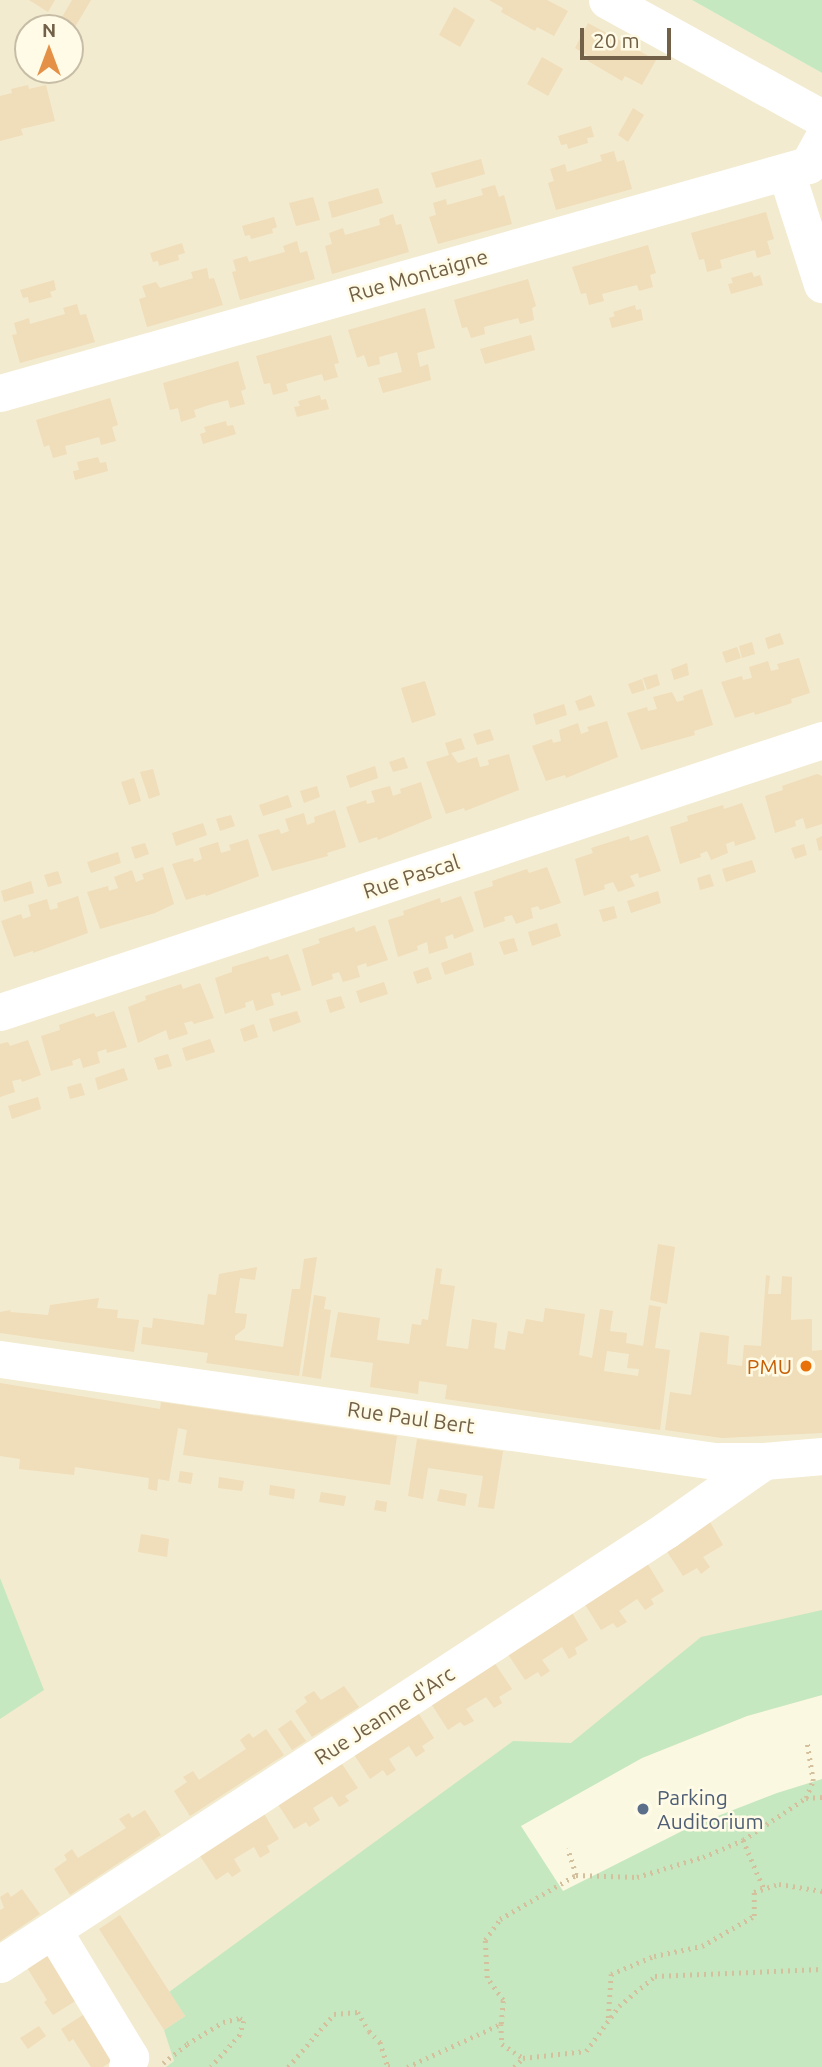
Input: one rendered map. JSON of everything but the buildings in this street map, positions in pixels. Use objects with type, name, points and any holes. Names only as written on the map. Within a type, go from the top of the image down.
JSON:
[{"type":"street","points":[[607,0],[822,118]]},
{"type":"street","name":"Rue Montaigne","points":[[0,393],[786,172],[808,165],[822,140]]},
{"type":"street","points":[[786,172],[822,284]]},
{"type":"street","name":"Rue Pascal","points":[[0,1012],[822,740]]},
{"type":"street","name":"Rue Paul Bert","points":[[0,1359],[704,1459],[764,1461],[822,1456]]},
{"type":"street","name":"Rue Jeanne d'Arc","points":[[0,1964],[666,1530],[764,1461]]},
{"type":"street","points":[[53,1930],[130,2057],[127,2067]]},
{"type":"path","points":[[806,1798],[813,1782],[807,1743]]},
{"type":"path","points":[[523,2058],[502,2044],[503,2000],[487,1978],[485,1940],[500,1919],[576,1875],[638,1877],[703,1857],[743,1840],[806,1798],[822,1797]]},
{"type":"path","points":[[743,1840],[764,1889]]},
{"type":"path","points":[[567,1848],[576,1875]]},
{"type":"path","points":[[608,2021],[611,1974],[654,1956],[702,1946],[754,1916],[754,1892],[779,1884],[822,1891]]},
{"type":"path","points":[[514,2067],[523,2058],[586,2051],[619,2006],[655,1976],[822,1969]]},
{"type":"path","points":[[288,2067],[334,2014],[358,2012],[369,2031],[380,2042],[388,2066],[393,2067]]},
{"type":"path","points":[[156,2067],[187,2043],[223,2022],[240,2018],[244,2021],[240,2035],[211,2067]]},
{"type":"path","points":[[407,2067],[501,2024]]},
{"type":"shaded area","points":[[0,0],[692,0],[822,73],[822,1695],[747,1716],[642,1758],[521,1825],[217,2067],[0,2067]]},
{"type":"green space","points":[[692,0],[822,0],[822,73]]},
{"type":"green space","points":[[0,1578],[44,1690],[0,1719]]},
{"type":"green space","points":[[822,1610],[822,1695],[747,1716],[642,1758],[521,1826],[563,1891],[692,1826],[777,1793],[822,1779],[822,2067],[166,2067],[174,2061],[164,2030],[185,2016],[169,1992],[513,1741],[571,1743],[701,1637]]},
{"type":"place","name":"PMU","points":[[806,1366]]},
{"type":"place","name":"Parking Auditorium","points":[[643,1809]]}]
